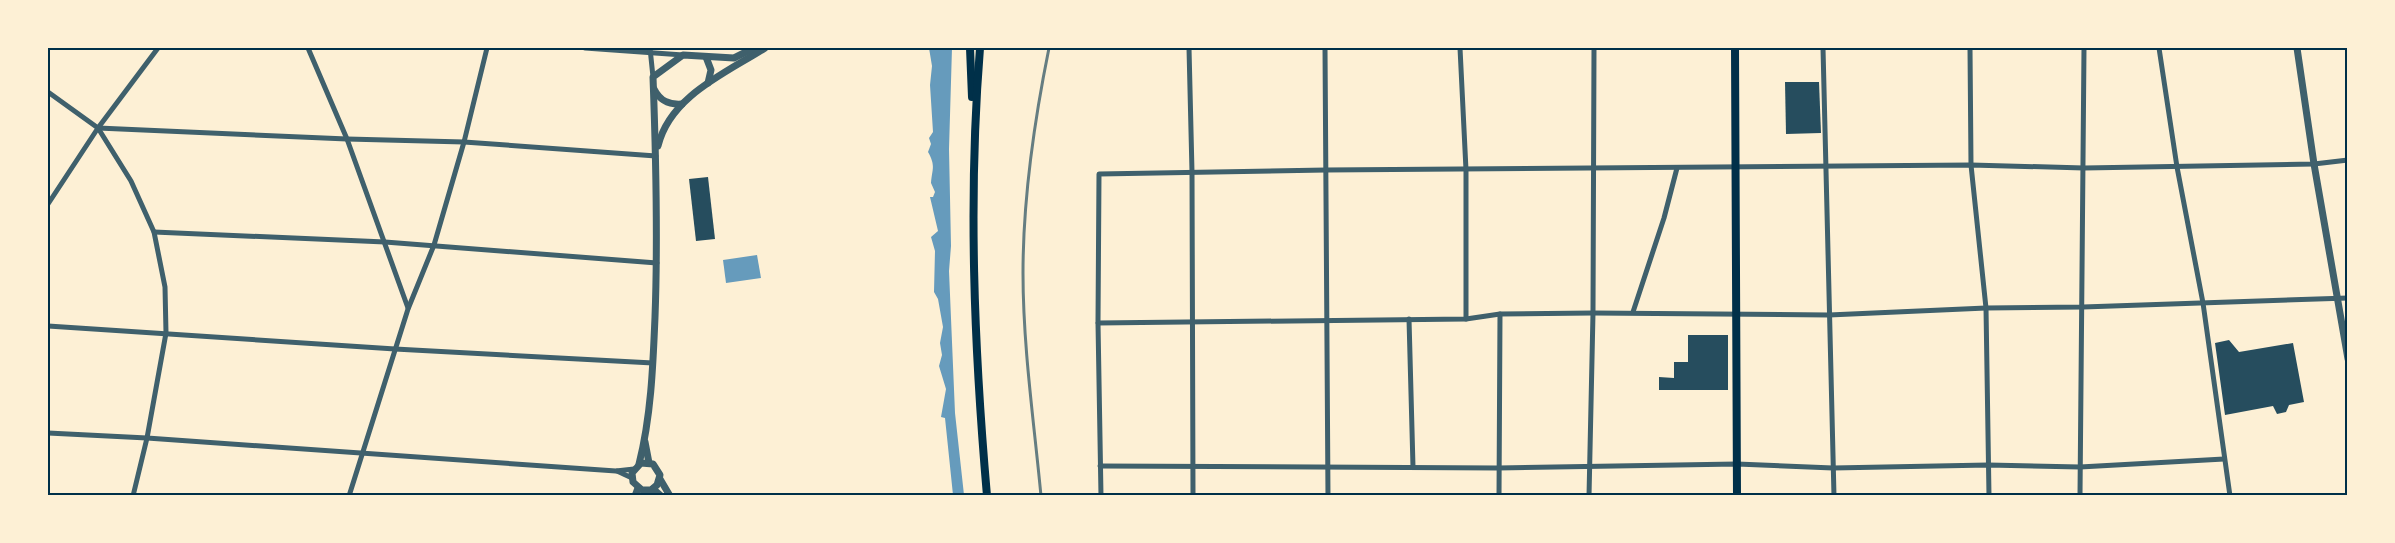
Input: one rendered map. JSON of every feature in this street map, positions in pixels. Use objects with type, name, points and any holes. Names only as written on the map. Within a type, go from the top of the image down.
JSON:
[{"type":"main road","points":[[970,48],[974,124]]},
{"type":"main road","points":[[980,48],[974,124],[972,228],[975,348],[987,496]]},
{"type":"main road","points":[[1736,48],[1737,496]]},
{"type":"street","points":[[48,204],[98,128],[158,48]]},
{"type":"street","points":[[308,48],[347,139],[408,309]]},
{"type":"street","points":[[349,496],[408,309],[434,245],[464,142],[487,48]]},
{"type":"street","points":[[585,48],[651,50],[683,55],[734,58],[753,48]]},
{"type":"street","points":[[656,156],[666,123],[682,104],[708,84],[765,48]]},
{"type":"street","points":[[1189,48],[1192,172],[1193,496]]},
{"type":"street","points":[[1325,48],[1328,496]]},
{"type":"street","points":[[1460,48],[1466,170],[1466,319]]},
{"type":"street","points":[[1589,496],[1593,313],[1592,169],[1594,48]]},
{"type":"street","points":[[1823,48],[1834,496]]},
{"type":"street","points":[[1970,48],[1971,165],[1986,308],[1989,496]]},
{"type":"street","points":[[2080,496],[2084,48]]},
{"type":"street","points":[[2159,48],[2177,167],[2203,303],[2230,496]]},
{"type":"street","points":[[2297,48],[2314,164],[2339,298],[2348,359]]},
{"type":"street","points":[[632,478],[645,439],[653,363],[657,263],[656,156],[651,50]]},
{"type":"street","points":[[653,77],[683,55]]},
{"type":"street","points":[[706,57],[711,70],[708,84]]},
{"type":"street","points":[[653,89],[668,103],[682,104]]},
{"type":"street","points":[[48,92],[98,128],[131,182],[154,232],[165,287],[166,333],[147,438],[133,496]]},
{"type":"street","points":[[98,128],[464,142],[656,156]]},
{"type":"street","points":[[1101,496],[1098,323],[1099,174],[1326,170],[1971,165],[2084,168],[2177,167],[2314,164],[2348,160]]},
{"type":"street","points":[[1633,312],[1664,218],[1677,168]]},
{"type":"street","points":[[154,232],[434,245],[657,263]]},
{"type":"street","points":[[1098,323],[1327,319],[1466,319],[1500,314],[1633,312],[1829,315],[1986,308],[2083,307],[2348,298]]},
{"type":"street","points":[[1499,496],[1500,314]]},
{"type":"street","points":[[1409,319],[1413,468]]},
{"type":"street","points":[[48,326],[395,349],[653,363]]},
{"type":"street","points":[[48,433],[147,438],[616,471],[649,463],[657,467],[660,480],[670,496]]},
{"type":"street","points":[[645,439],[649,463]]},
{"type":"street","points":[[1100,466],[1498,468],[1589,464],[1737,464],[1834,468],[1988,465],[2080,467],[2224,459]]},
{"type":"street","points":[[616,471],[632,478],[638,488],[661,496]]},
{"type":"street","points":[[649,491],[660,480]]},
{"type":"street","points":[[635,496],[638,488]]},
{"type":"water","points":[[929,48],[952,48],[949,149],[951,246],[949,271],[955,413],[964,495],[953,495],[945,418],[941,417],[946,389],[939,366],[942,355],[940,343],[943,327],[938,299],[934,292],[935,251],[931,237],[938,231],[930,197],[933,197],[935,192],[931,183],[933,164],[928,152],[931,144],[929,138],[933,132],[930,85],[932,66]]},
{"type":"water","points":[[757,255],[761,278],[726,283],[723,260]]},
{"type":"building","points":[[1785,82],[1819,82],[1821,133],[1786,134]]},
{"type":"building","points":[[708,177],[715,239],[696,241],[689,179]]},
{"type":"building","points":[[1688,335],[1728,335],[1728,390],[1659,390],[1659,377],[1674,378],[1674,362],[1688,362]]},
{"type":"building","points":[[2229,340],[2239,352],[2293,343],[2304,402],[2289,405],[2286,412],[2277,414],[2273,406],[2225,415],[2215,343]]},
{"type":"railway","points":[[1041,496],[1029,384],[1023,301],[1023,273],[1030,159],[1049,48]]}]
